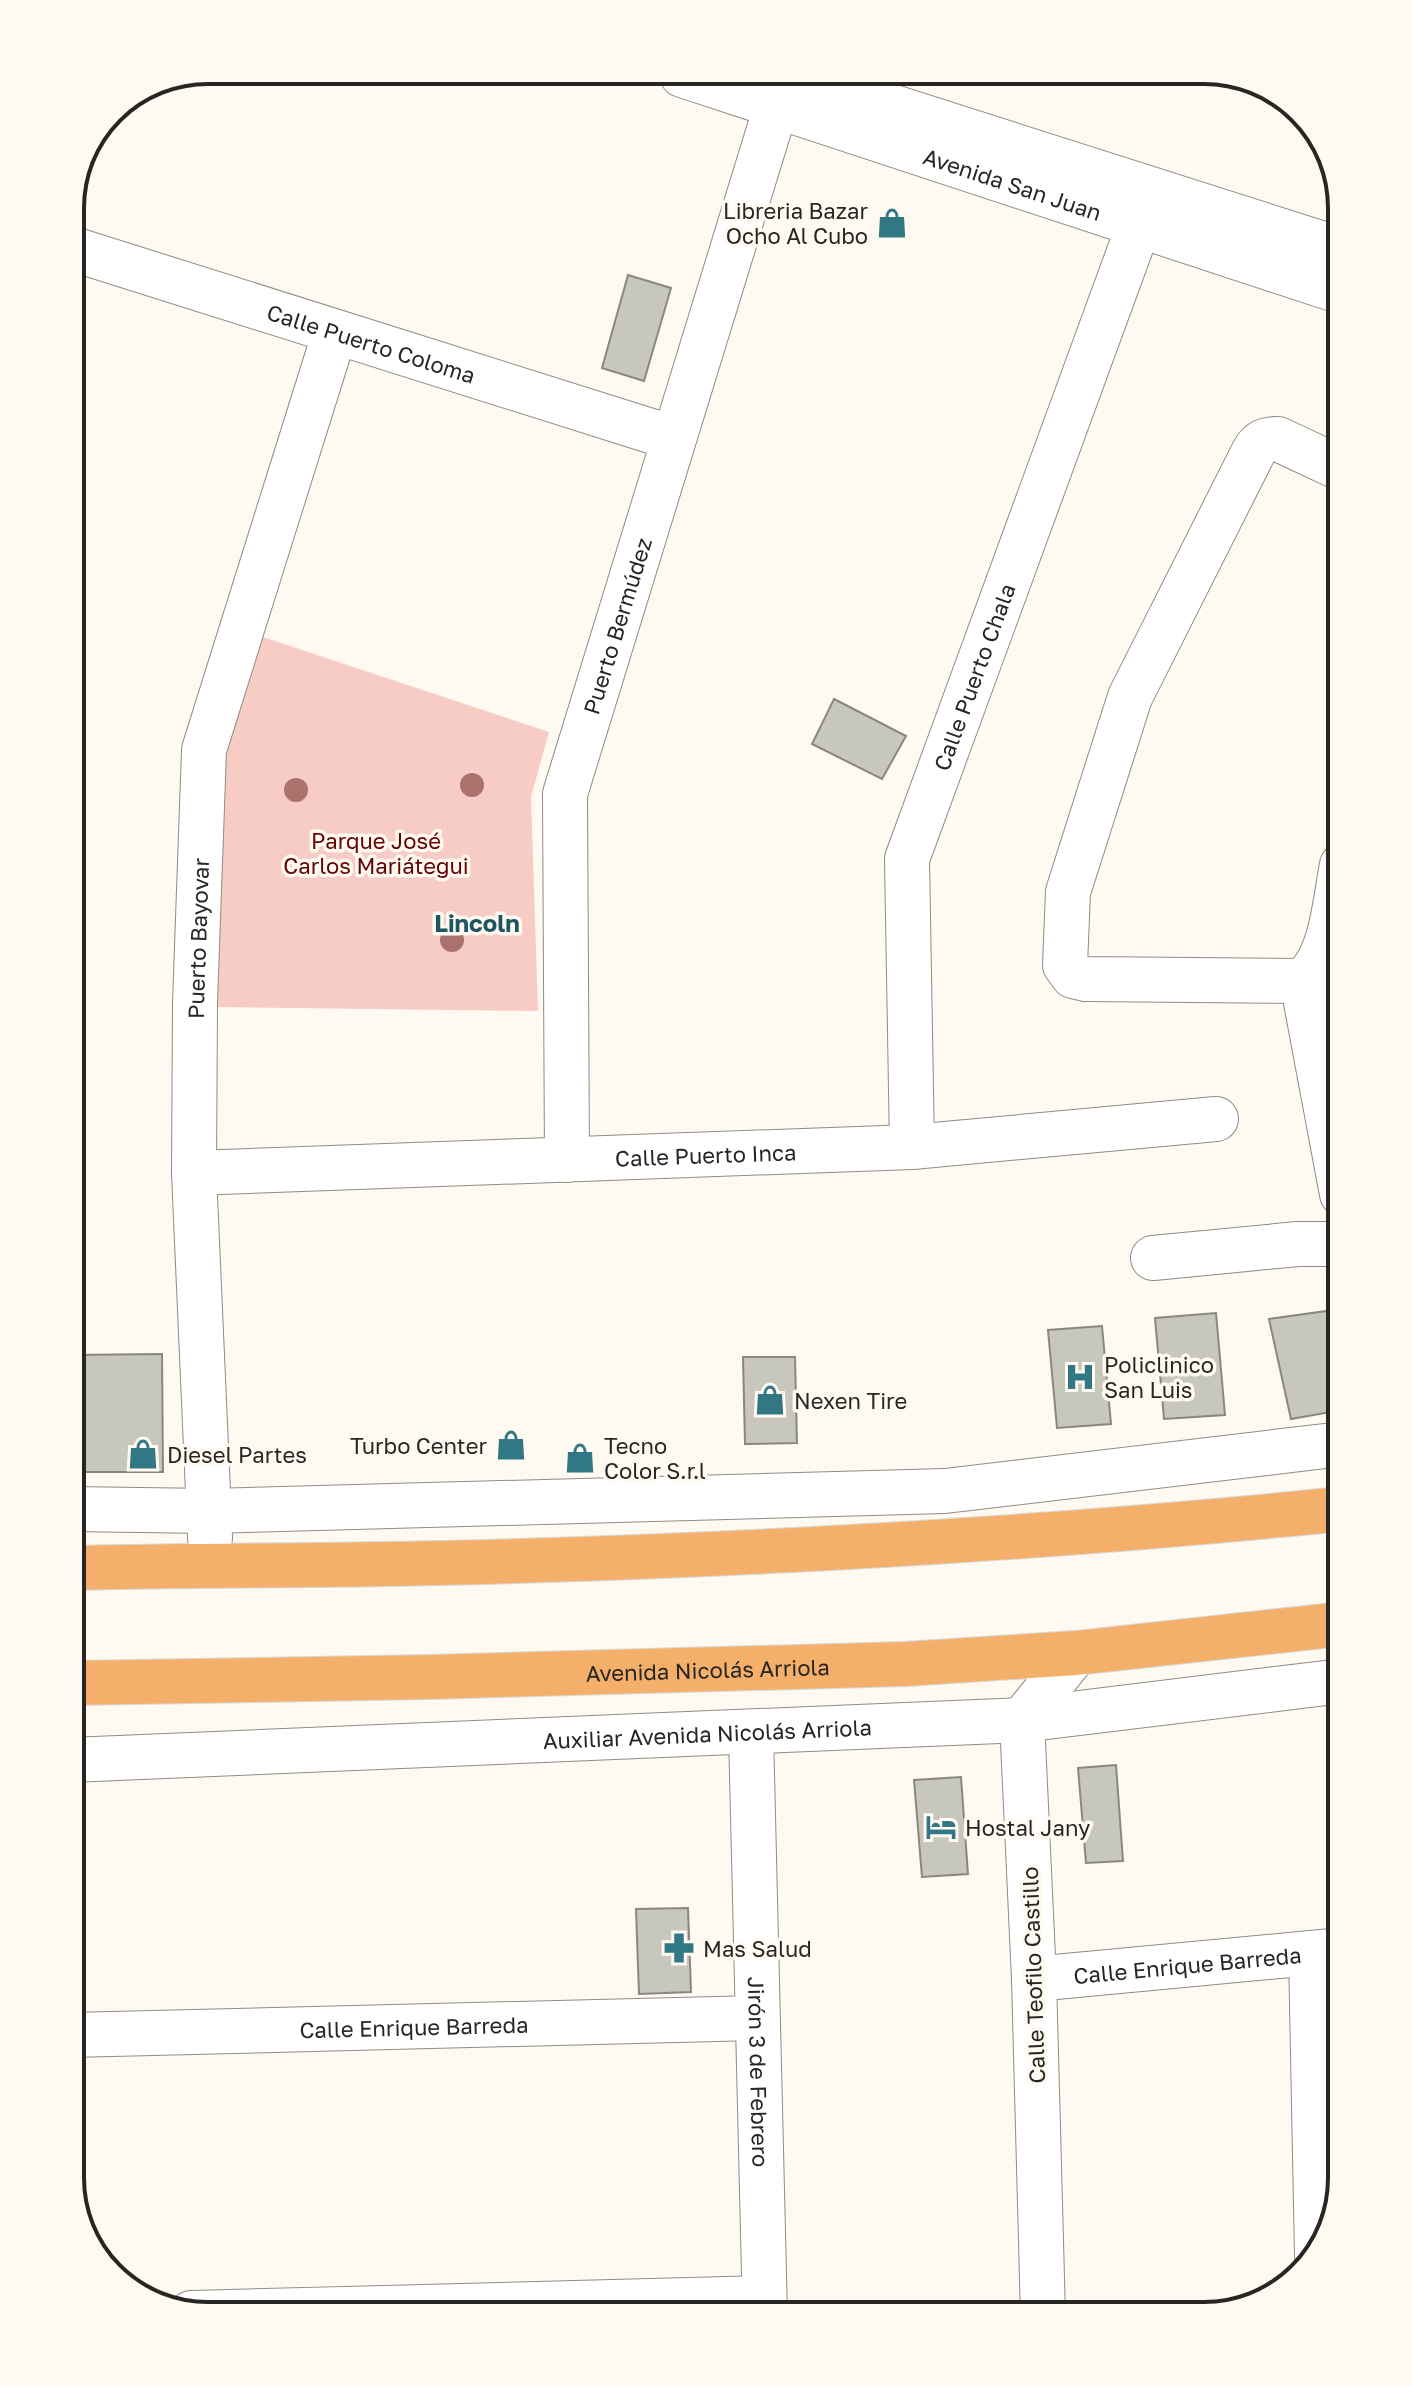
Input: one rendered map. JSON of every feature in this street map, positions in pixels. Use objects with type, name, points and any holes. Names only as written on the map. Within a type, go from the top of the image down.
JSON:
[{"type":"main road","points":[[84,1568],[457,1562],[884,1546],[1328,1510]]},
{"type":"main road","name":"Avenida Nicolás Arriola","points":[[84,1683],[905,1664],[1076,1653],[1328,1626]]},
{"type":"street","name":"Avenida San Juan","points":[[743,84],[783,90],[1328,246]]},
{"type":"street","name":"Avenida San Juan","points":[[783,90],[1139,225],[1328,287]]},
{"type":"street","name":"Puerto Bermúdez","points":[[567,1160],[565,794],[783,90]]},
{"type":"street","name":"Calle Puerto Chala","points":[[912,1147],[907,859],[1139,225]]},
{"type":"street","name":"Calle Puerto Coloma","points":[[84,252],[673,438]]},
{"type":"street","name":"Puerto Bayovar","points":[[210,1565],[194,1173],[195,1003],[204,750],[335,332]]},
{"type":"street","points":[[1328,462],[1278,439],[1267,439],[1259,443],[1254,451],[1130,697],[1068,892],[1065,965],[1073,976],[1086,979],[1302,981],[1310,975],[1324,953],[1328,933]]},
{"type":"street","points":[[1302,981],[1328,1119]]},
{"type":"street","name":"Calle Puerto Inca","points":[[194,1173],[912,1147],[1216,1119]]},
{"type":"street","points":[[1153,1258],[1328,1244]]},
{"type":"street","points":[[84,1509],[210,1511],[945,1491],[1328,1446]]},
{"type":"street","points":[[1022,1720],[1076,1653]]},
{"type":"street","name":"Auxiliar Avenida Nicolás Arriola","points":[[84,1759],[1022,1720],[1328,1683]]},
{"type":"street","name":"Calle Teofilo Castillo","points":[[1022,1720],[1034,1979],[1043,2302]]},
{"type":"street","name":"Jirón 3 de Febrero","points":[[751,1732],[764,2302]]},
{"type":"street","points":[[1320,2221],[1326,1951]]},
{"type":"street","name":"Calle Enrique Barreda","points":[[1034,1979],[1326,1951]]},
{"type":"street","name":"Calle Enrique Barreda","points":[[84,2035],[756,2018]]},
{"type":"green space","name":"Parque José Carlos Mariátegui","points":[[257,635],[549,732],[531,797],[538,1011],[215,1007],[221,752]]},
{"type":"building","points":[[628,275],[671,288],[644,381],[602,368]]},
{"type":"building","points":[[834,699],[906,736],[882,779],[812,744]]},
{"type":"building","points":[[1328,1311],[1328,1412],[1291,1419],[1269,1319]]},
{"type":"building","points":[[1216,1313],[1225,1415],[1164,1419],[1155,1318]]},
{"type":"building","name":"Policlinico San Luis","points":[[1102,1326],[1111,1424],[1057,1428],[1048,1330]]},
{"type":"building","points":[[162,1354],[163,1472],[84,1472],[84,1355]]},
{"type":"building","name":"Nexen Tire","points":[[743,1357],[795,1357],[797,1443],[745,1444]]},
{"type":"building","points":[[1116,1765],[1123,1861],[1086,1863],[1078,1768]]},
{"type":"building","name":"Hostal Jany","points":[[961,1777],[968,1874],[922,1877],[914,1780]]},
{"type":"building","points":[[688,1908],[691,1992],[639,1994],[636,1909]]},
{"type":"place","name":"Libreria Bazar Ocho Al Cubo","points":[[892,223]]},
{"type":"place","name":"Policlinico San Luis","points":[[1080,1377]]},
{"type":"place","name":"Nexen Tire","points":[[770,1400]]},
{"type":"place","name":"Turbo Center","points":[[511,1445]]},
{"type":"place","name":"Diesel Partes","points":[[143,1454]]},
{"type":"place","name":"Tecno Color S.r.l","points":[[580,1458]]},
{"type":"place","name":"Hostal Jany","points":[[941,1827]]},
{"type":"place","name":"Mas Salud","points":[[679,1948]]},
{"type":"district","name":"Lincoln","points":[[477,922]]}]
